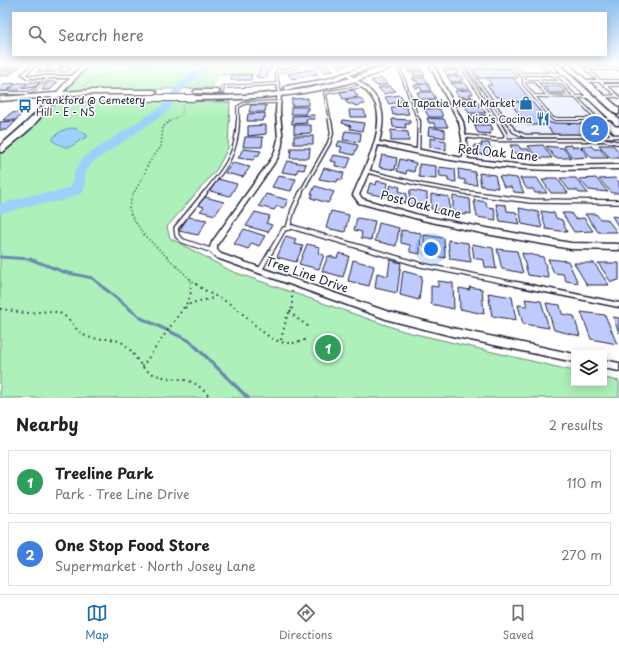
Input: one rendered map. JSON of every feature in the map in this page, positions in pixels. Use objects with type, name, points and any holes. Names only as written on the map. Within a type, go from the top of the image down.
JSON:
[{"type":"main road","points":[[0,150],[28,126],[68,83]]},
{"type":"main road","points":[[0,105],[152,95],[192,95],[237,98],[278,92],[323,83]]},
{"type":"main road","points":[[192,95],[222,92],[308,92],[345,83]]},
{"type":"main road","points":[[575,83],[618,120]]},
{"type":"main road","points":[[587,83],[619,112]]},
{"type":"main road","points":[[0,99],[102,92],[152,95]]},
{"type":"street","name":"Post Oak Lane","points":[[358,83],[376,100],[381,115],[376,143],[356,196],[361,201],[422,218],[486,231],[571,246],[619,248]]},
{"type":"street","points":[[441,83],[460,122],[464,136],[466,161]]},
{"type":"street","points":[[213,251],[214,244],[275,158],[280,147],[282,140],[278,111],[278,92]]},
{"type":"street","name":"Red Oak Lane","points":[[376,143],[466,161],[525,167],[619,167]]},
{"type":"street","name":"Tree Line Drive","points":[[213,251],[219,256],[259,271],[389,316],[452,332],[571,357]]},
{"type":"street","points":[[607,365],[619,367]]},
{"type":"lane","points":[[0,93],[27,92],[35,90],[43,83]]},
{"type":"lane","points":[[213,251],[183,241],[177,236],[176,228],[216,178],[232,154],[237,143],[238,107],[245,103],[278,92],[278,83]]},
{"type":"lane","points":[[405,83],[420,124],[418,152]]},
{"type":"lane","points":[[472,83],[501,126],[506,136],[504,140]]},
{"type":"lane","points":[[479,83],[514,131],[525,136],[619,136]]},
{"type":"lane","points":[[524,83],[553,119],[618,120]]},
{"type":"lane","points":[[537,83],[549,96]]},
{"type":"lane","points":[[562,83],[613,136]]},
{"type":"lane","points":[[602,83],[619,97]]},
{"type":"lane","points":[[605,85],[619,85]]},
{"type":"lane","points":[[288,228],[288,221],[294,208],[329,143],[332,133],[325,93],[362,86]]},
{"type":"lane","points":[[534,96],[591,97]]},
{"type":"lane","points":[[602,96],[619,97]]},
{"type":"lane","points":[[464,136],[504,140],[606,140],[619,143]]},
{"type":"lane","points":[[366,171],[446,189],[518,200],[619,202]]},
{"type":"lane","points":[[259,271],[284,229],[300,229],[394,258],[422,265],[619,305]]},
{"type":"path","points":[[77,88],[91,83]]},
{"type":"path","points":[[192,95],[190,88],[200,83]]},
{"type":"path","points":[[183,103],[184,111],[182,115],[163,127],[162,145],[146,168],[131,199],[129,207],[138,225],[148,239],[204,291],[216,298],[228,302],[245,314],[257,328],[271,338],[294,344],[305,340]]},
{"type":"path","points":[[142,367],[183,309],[191,292],[190,279]]},
{"type":"path","points":[[281,340],[293,299],[291,292],[294,283]]},
{"type":"path","points":[[183,309],[191,303],[216,298]]},
{"type":"path","points":[[0,309],[28,313],[46,311],[60,313],[68,319],[76,330],[87,338],[107,338],[122,342],[132,352],[142,367],[150,372],[195,382],[205,389],[210,398]]},
{"type":"path","points":[[290,311],[295,318],[309,327]]},
{"type":"shaded area","points":[[474,83],[567,83],[597,111],[619,135],[619,138],[512,139]]},
{"type":"shaded area","points":[[595,83],[619,83],[619,103]]},
{"type":"green space","points":[[71,83],[214,83],[212,88],[68,91],[65,89]]},
{"type":"green space","points":[[101,101],[230,102],[228,148],[217,169],[167,227],[170,238],[231,271],[403,331],[571,370],[571,386],[607,386],[607,379],[619,381],[619,398],[0,398],[0,153],[20,139],[52,106],[65,103]]},
{"type":"water","points":[[72,128],[77,129],[87,135],[87,137],[69,147],[53,141],[53,138],[59,132]]},
{"type":"building","points":[[15,83],[7,91],[0,91],[0,88],[5,84]]},
{"type":"building","points":[[17,83],[27,83],[19,90],[9,90]]},
{"type":"building","points":[[29,83],[39,83],[35,87],[22,89]]},
{"type":"building","points":[[48,83],[57,83],[50,90],[42,90]]},
{"type":"building","points":[[373,83],[386,83],[388,84],[377,86]]},
{"type":"building","points":[[418,83],[427,83],[428,84],[418,84]]},
{"type":"building","points":[[451,83],[465,83],[470,89],[456,89]]},
{"type":"building","points":[[490,83],[517,83],[532,102],[505,101],[502,97],[496,97],[487,85],[492,85]]},
{"type":"building","points":[[428,84],[431,91],[422,91],[420,87],[416,88],[414,85]]},
{"type":"building","points":[[390,86],[396,91],[384,94],[378,88]]},
{"type":"building","points":[[544,86],[559,86],[566,93],[550,93]]},
{"type":"building","points":[[354,90],[358,97],[343,99],[340,92]]},
{"type":"building","points":[[471,90],[473,94],[469,94],[472,97],[459,97],[455,91]]},
{"type":"building","points":[[417,92],[432,92],[436,99],[420,99]]},
{"type":"building","points":[[400,95],[405,101],[389,104],[385,97]]},
{"type":"building","points":[[308,98],[308,105],[292,106],[292,99]]},
{"type":"building","points":[[360,98],[365,104],[355,106],[354,104],[348,104],[345,100]]},
{"type":"building","points":[[460,98],[475,98],[480,105],[464,105]]},
{"type":"building","points":[[436,100],[438,107],[426,107],[421,101]]},
{"type":"building","points":[[510,102],[532,102],[550,123],[594,124],[604,134],[554,135],[546,125],[527,125]]},
{"type":"building","points":[[251,105],[266,105],[265,112],[249,112]]},
{"type":"building","points":[[465,106],[481,106],[486,113],[469,113]]},
{"type":"building","points":[[291,107],[308,107],[308,110],[306,110],[306,114],[291,114]]},
{"type":"building","points":[[391,107],[406,107],[409,114],[393,115]]},
{"type":"building","points":[[424,109],[440,109],[443,117],[429,117]]},
{"type":"building","points":[[349,110],[364,110],[366,117],[350,117]]},
{"type":"building","points":[[23,112],[16,120],[3,120],[11,113]]},
{"type":"building","points":[[265,113],[265,118],[263,118],[262,121],[247,121],[248,114]]},
{"type":"building","points":[[314,115],[315,119],[306,119],[307,123],[292,124],[292,116]]},
{"type":"building","points":[[469,115],[485,115],[490,122],[474,123]]},
{"type":"building","points":[[427,118],[444,119],[448,127],[435,127],[434,123],[429,123]]},
{"type":"building","points":[[392,119],[410,120],[410,124],[405,124],[406,128],[393,127]]},
{"type":"building","points":[[343,120],[364,123],[362,131],[350,129],[351,126],[342,123]]},
{"type":"building","points":[[16,121],[7,130],[0,130],[0,122]]},
{"type":"building","points":[[266,125],[266,134],[248,136],[248,126]]},
{"type":"building","points":[[294,125],[311,125],[311,133],[294,134]]},
{"type":"building","points":[[474,125],[491,125],[493,130],[489,130],[491,134],[478,133]]},
{"type":"building","points":[[429,127],[445,130],[445,138],[428,135]]},
{"type":"building","points":[[391,130],[408,132],[409,141],[391,141]]},
{"type":"building","points":[[345,131],[361,133],[360,142],[343,140]]},
{"type":"building","points":[[294,136],[313,136],[313,144],[294,144]]},
{"type":"building","points":[[245,137],[263,137],[262,147],[243,147]]},
{"type":"building","points":[[430,138],[446,141],[446,150],[430,147]]},
{"type":"building","points":[[339,141],[358,145],[354,155],[340,152],[342,147],[337,146]]},
{"type":"building","points":[[481,143],[489,143],[493,155],[476,154],[474,145],[482,146]]},
{"type":"building","points":[[510,145],[518,145],[521,149],[528,149],[534,158],[518,158]]},
{"type":"building","points":[[543,145],[552,158],[537,158],[528,146]]},
{"type":"building","points":[[571,145],[573,147],[580,147],[589,157],[573,158],[563,146]]},
{"type":"building","points":[[599,145],[613,145],[619,152],[619,158],[610,158]]},
{"type":"building","points":[[546,146],[563,148],[571,158],[555,158]]},
{"type":"building","points":[[581,146],[591,146],[594,149],[600,149],[608,158],[592,158]]},
{"type":"building","points":[[291,148],[310,148],[309,158],[290,158]]},
{"type":"building","points":[[243,149],[261,151],[253,160],[238,158]]},
{"type":"building","points":[[333,155],[351,158],[347,168],[335,166],[336,162],[330,161]]},
{"type":"building","points":[[382,155],[397,158],[395,170],[379,167]]},
{"type":"building","points":[[400,159],[416,163],[414,172],[407,170],[406,174],[397,171]]},
{"type":"building","points":[[287,161],[306,164],[304,170],[298,169],[296,174],[282,172]]},
{"type":"building","points":[[233,163],[250,167],[243,177],[225,173]]},
{"type":"building","points":[[419,164],[436,166],[436,179],[419,177]]},
{"type":"building","points":[[439,167],[455,169],[456,182],[448,181],[448,177],[440,176]]},
{"type":"building","points":[[324,168],[344,173],[342,180],[338,179],[337,182],[319,179]]},
{"type":"building","points":[[458,169],[475,172],[477,185],[465,184],[465,180],[459,179]]},
{"type":"building","points":[[479,173],[495,175],[498,188],[481,186]]},
{"type":"building","points":[[278,176],[296,179],[291,191],[272,187]]},
{"type":"building","points":[[499,176],[517,178],[524,193],[514,192],[511,187],[504,187]]},
{"type":"building","points":[[520,178],[537,178],[547,193],[535,193],[533,189],[527,189]]},
{"type":"building","points":[[546,178],[557,178],[568,193],[551,193],[542,180],[547,180]]},
{"type":"building","points":[[560,178],[576,178],[588,193],[579,193],[577,190],[569,190]]},
{"type":"building","points":[[596,178],[608,192],[589,190],[579,179]]},
{"type":"building","points":[[615,178],[619,182],[619,193],[612,193],[599,179]]},
{"type":"building","points":[[218,179],[237,184],[230,196],[210,191]]},
{"type":"building","points":[[377,181],[388,183],[385,197],[367,193],[370,183],[376,185]]},
{"type":"building","points":[[391,185],[400,187],[399,191],[407,194],[405,203],[387,198]]},
{"type":"building","points":[[315,186],[334,192],[328,203],[311,198],[313,194],[311,194]]},
{"type":"building","points":[[410,190],[427,193],[427,208],[409,204]]},
{"type":"building","points":[[266,194],[288,200],[284,208],[277,206],[274,210],[259,206]]},
{"type":"building","points":[[431,194],[449,197],[450,212],[431,209]]},
{"type":"building","points":[[453,196],[470,199],[471,214],[466,213],[466,215],[453,213]]},
{"type":"building","points":[[205,197],[224,202],[215,215],[200,211],[204,207],[198,205]]},
{"type":"building","points":[[474,200],[486,202],[487,207],[494,208],[496,220],[477,217]]},
{"type":"building","points":[[496,204],[506,205],[507,211],[516,212],[520,224],[500,221]]},
{"type":"building","points":[[519,208],[538,212],[542,228],[522,224]]},
{"type":"building","points":[[331,211],[349,215],[345,232],[326,228]]},
{"type":"building","points":[[541,211],[554,213],[556,218],[562,220],[567,232],[546,229]]},
{"type":"building","points":[[255,212],[270,216],[266,223],[272,225],[268,232],[246,226]]},
{"type":"building","points":[[562,213],[571,213],[575,219],[584,218],[593,231],[574,232]]},
{"type":"building","points":[[585,214],[596,214],[600,219],[607,219],[617,232],[598,232]]},
{"type":"building","points":[[612,216],[619,217],[619,228]]},
{"type":"building","points":[[188,217],[207,220],[198,235],[179,231]]},
{"type":"building","points":[[357,218],[375,221],[371,240],[361,238],[362,232],[354,230]]},
{"type":"building","points":[[379,223],[399,228],[396,246],[375,241]]},
{"type":"building","points":[[244,229],[265,236],[259,246],[252,243],[248,249],[234,244]]},
{"type":"building","points":[[401,230],[421,233],[420,254],[410,252],[410,245],[401,243]]},
{"type":"building","points":[[424,235],[444,238],[445,258],[424,254]]},
{"type":"building","points":[[286,236],[296,239],[294,244],[303,246],[296,262],[277,257]]},
{"type":"building","points":[[448,240],[468,243],[471,262],[450,259]]},
{"type":"building","points":[[307,244],[320,247],[318,253],[324,255],[319,269],[299,264]]},
{"type":"building","points":[[472,244],[493,248],[496,269],[485,267],[484,260],[474,258]]},
{"type":"building","points":[[497,249],[517,251],[523,273],[502,269]]},
{"type":"building","points":[[339,253],[349,256],[343,277],[322,271],[328,256],[337,258]]},
{"type":"building","points":[[522,253],[543,257],[549,278],[528,275]]},
{"type":"building","points":[[548,259],[568,261],[578,283],[566,281],[563,274],[554,273]]},
{"type":"building","points":[[353,260],[374,266],[369,286],[348,281]]},
{"type":"building","points":[[390,260],[401,263],[397,293],[375,288],[377,273],[388,276]]},
{"type":"building","points":[[574,263],[594,263],[609,285],[587,285]]},
{"type":"building","points":[[598,263],[619,263],[619,280],[611,282]]},
{"type":"building","points":[[403,271],[422,276],[419,300],[400,295]]},
{"type":"building","points":[[438,281],[453,283],[454,309],[431,304],[431,286],[438,287]]},
{"type":"building","points":[[469,287],[482,289],[484,314],[460,309],[459,288],[470,290]]},
{"type":"building","points":[[488,293],[512,297],[516,320],[492,316]]},
{"type":"building","points":[[525,299],[541,301],[549,328],[523,324],[518,305],[527,306]]},
{"type":"building","points":[[546,303],[560,305],[562,314],[574,316],[580,336],[554,330]]},
{"type":"building","points":[[581,312],[605,315],[617,344],[591,339]]},
{"type":"building","points":[[613,317],[619,318],[619,333]]},
{"type":"waterway","points":[[0,209],[32,200],[62,196],[77,190],[80,172],[88,160],[163,110],[185,83]]},
{"type":"waterway","points":[[0,257],[30,259],[64,272],[92,278],[101,285]]},
{"type":"waterway","points":[[99,284],[141,318],[190,341],[248,398]]},
{"type":"place","name":"La Tapatia Meat Market","points":[[526,103]]},
{"type":"place","name":"Frankford @ Cemetery Hill - E - NS","points":[[25,106]]},
{"type":"place","name":"Nico's Cocina","points":[[543,119]]},
{"type":"place","name":"One Stop Food Store","points":[[595,129]]},
{"type":"place","name":"Treeline Park","points":[[328,348]]}]
